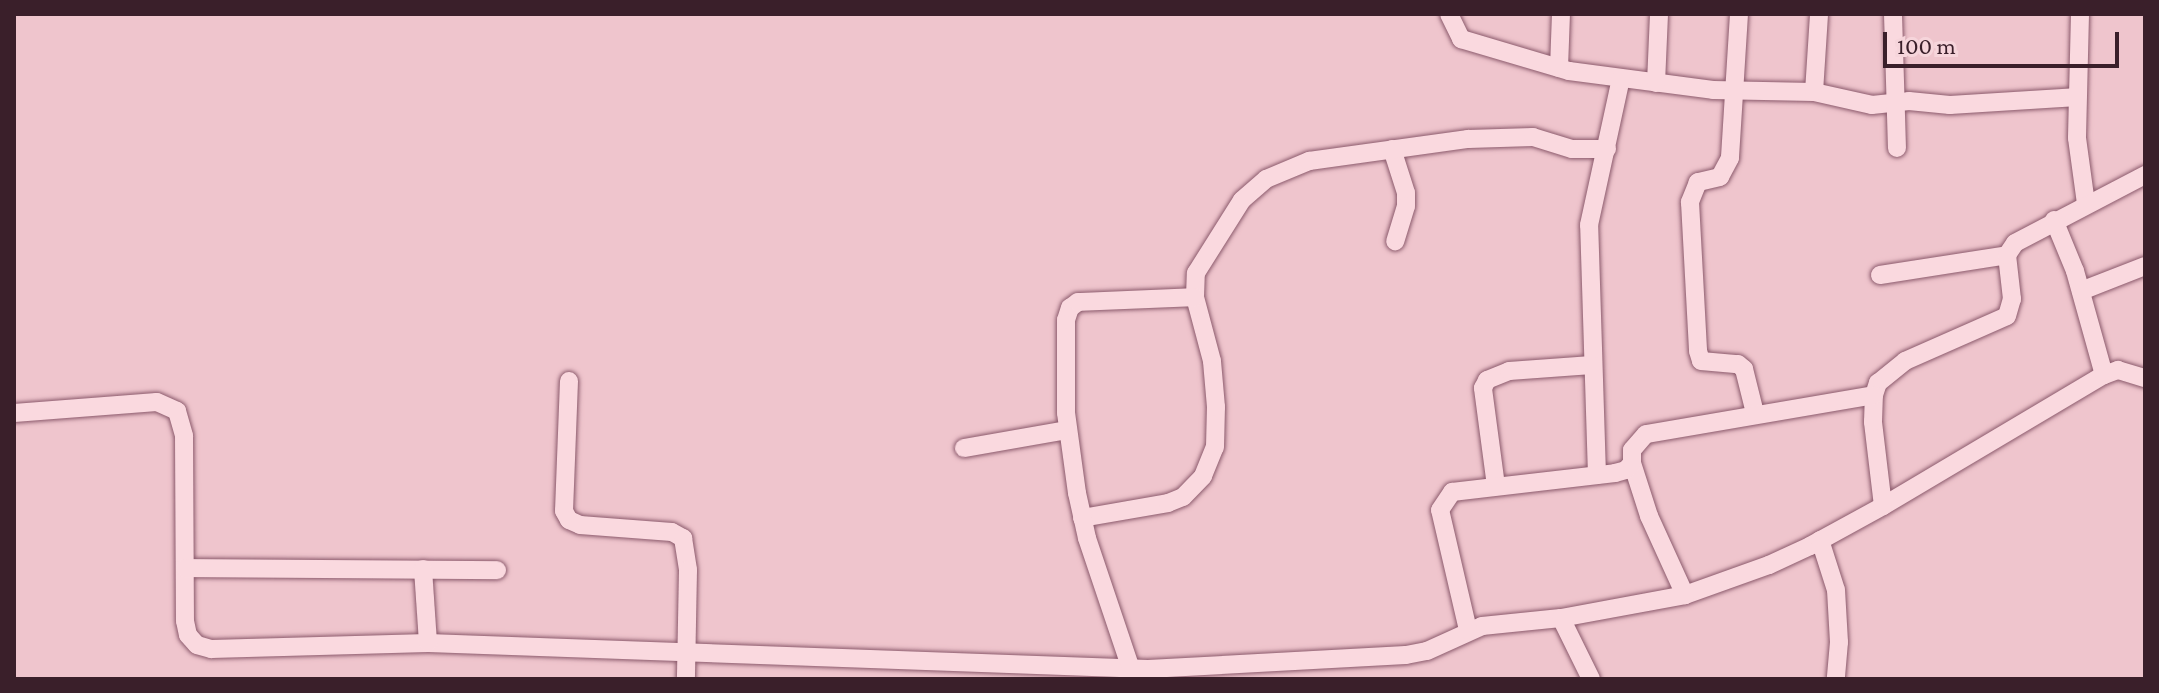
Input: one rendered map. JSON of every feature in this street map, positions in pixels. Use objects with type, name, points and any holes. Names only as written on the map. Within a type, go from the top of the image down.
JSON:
[{"type":"street","points":[[1449,14],[1461,39],[1559,68],[1656,83],[1734,90],[1814,92],[1851,102],[1894,104],[1909,101],[1950,105],[2077,97]]},
{"type":"street","points":[[1559,68],[1561,14]]},
{"type":"street","points":[[1656,83],[1659,14]]},
{"type":"street","points":[[1739,14],[1730,158],[1726,172],[1698,182],[1690,202],[1701,361],[1738,364],[1744,369],[1755,413]]},
{"type":"street","points":[[1814,92],[1819,14]]},
{"type":"street","points":[[1893,14],[1897,148]]},
{"type":"street","points":[[2080,14],[2078,148],[2086,204]]},
{"type":"street","points":[[1597,475],[1589,225],[1621,78]]},
{"type":"street","points":[[1082,518],[1168,503],[1183,497],[1203,476],[1215,447],[1216,407],[1212,361],[1195,297],[1196,273],[1254,187],[1283,170],[1309,161],[1392,149],[1515,136],[1549,140],[1572,149],[1607,149]]},
{"type":"street","points":[[1392,149],[1406,193],[1406,206],[1395,241]]},
{"type":"street","points":[[1883,506],[1873,422],[1874,395],[1878,383],[1905,361],[2007,316],[2012,299],[2007,255],[2015,243],[2145,175]]},
{"type":"street","points":[[2054,220],[2081,291],[2104,375]]},
{"type":"street","points":[[1880,275],[2007,255]]},
{"type":"street","points":[[2081,291],[2145,266]]},
{"type":"street","points":[[1131,669],[1082,518],[1067,430],[1066,320],[1070,308],[1088,300],[1195,297]]},
{"type":"street","points":[[1496,486],[1483,388],[1487,380],[1509,371],[1592,365]]},
{"type":"street","points":[[14,413],[157,402],[177,411],[184,436],[185,621],[188,635],[197,645],[229,650],[428,643],[1131,669],[1406,655],[1427,651],[1468,630],[1561,618],[1685,595],[1769,565],[1820,540],[2104,375],[2118,370],[2145,378]]},
{"type":"street","points":[[569,381],[564,511],[569,520],[580,525],[672,532],[683,538],[688,570],[684,651],[686,679]]},
{"type":"street","points":[[1685,595],[1649,516],[1632,463],[1632,450],[1646,434],[1874,395]]},
{"type":"street","points":[[964,448],[1067,430]]},
{"type":"street","points":[[1468,630],[1440,510],[1452,492],[1597,475],[1626,470],[1632,463]]},
{"type":"street","points":[[1820,540],[1836,590],[1839,642],[1836,679]]},
{"type":"street","points":[[185,568],[497,570]]},
{"type":"street","points":[[423,569],[428,643]]},
{"type":"street","points":[[1561,618],[1591,679]]}]
